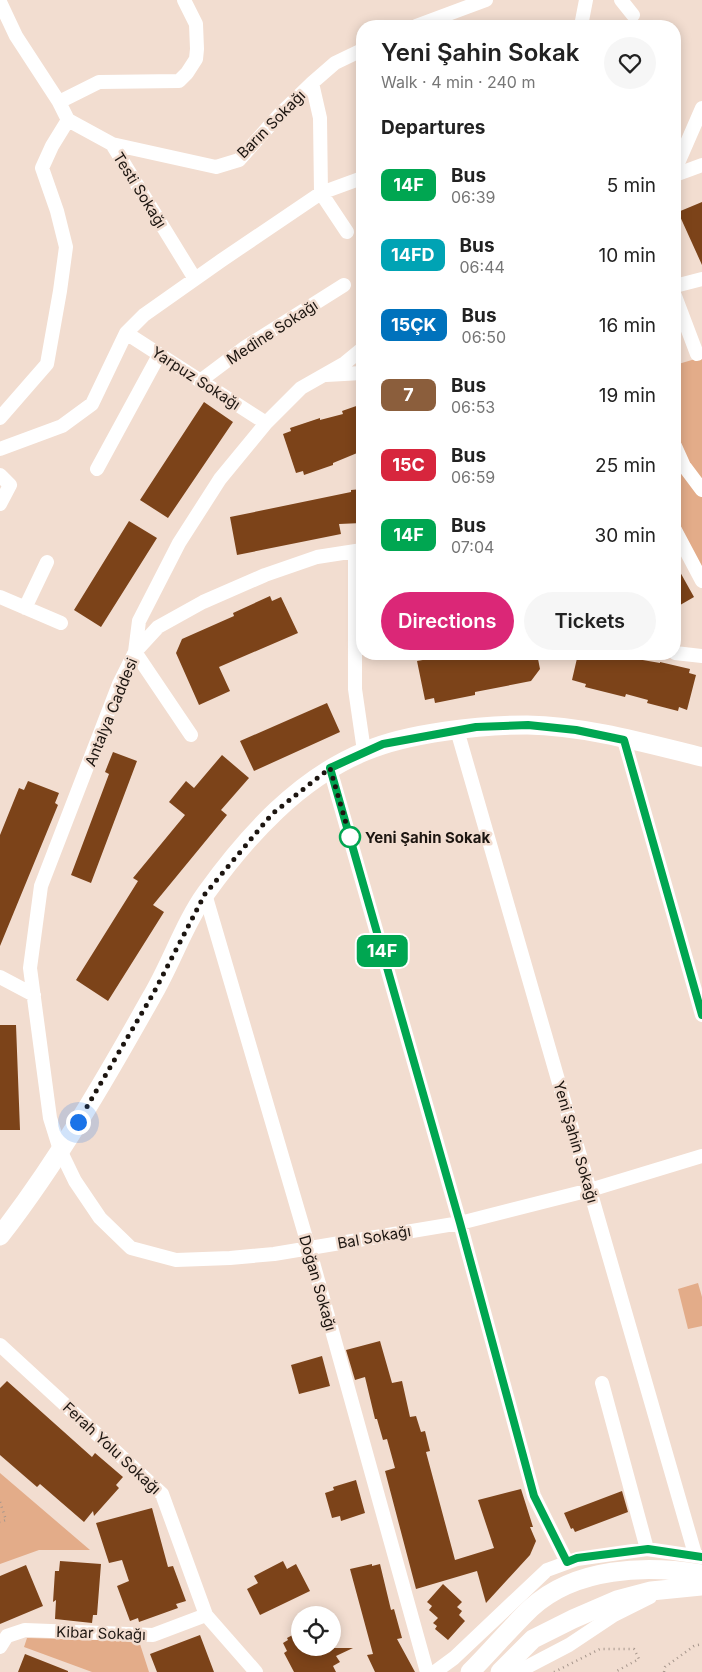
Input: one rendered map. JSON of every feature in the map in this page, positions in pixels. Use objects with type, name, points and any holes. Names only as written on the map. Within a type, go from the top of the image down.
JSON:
[{"type":"main road","points":[[0,1236],[60,1150],[153,994],[205,894],[272,814],[330,768],[383,744],[457,730],[528,725],[576,730],[702,757]]},
{"type":"main road","points":[[470,1672],[532,1607],[560,1589],[576,1582],[603,1573],[630,1570],[682,1570],[702,1574]]},
{"type":"main road","points":[[501,1671],[533,1639],[573,1618],[617,1600],[664,1590],[702,1586]]},
{"type":"street","points":[[58,102],[99,82],[179,81],[196,59],[197,49],[196,24],[184,0]]},
{"type":"street","points":[[432,20],[486,0]]},
{"type":"street","points":[[582,20],[586,0]]},
{"type":"street","points":[[621,0],[633,15]]},
{"type":"street","points":[[0,2],[16,36],[68,120],[52,146],[42,168],[58,211],[66,247],[47,364],[0,418]]},
{"type":"street","name":"Barın Sokağı","points":[[112,144],[216,167],[240,160],[280,114],[312,84],[335,63],[356,53]]},
{"type":"street","name":"Barın Sokağı","points":[[312,84],[320,118],[321,193]]},
{"type":"street","points":[[681,156],[702,108]]},
{"type":"street","name":"Testi Sokağı","points":[[68,120],[112,144],[195,279]]},
{"type":"street","points":[[681,173],[702,166]]},
{"type":"street","points":[[0,449],[62,426],[92,404],[126,333],[144,315],[321,193],[356,180]]},
{"type":"street","points":[[321,193],[347,232]]},
{"type":"street","points":[[681,284],[702,279]]},
{"type":"street","name":"Medine Sokağı","points":[[200,382],[244,348],[344,285]]},
{"type":"street","points":[[681,312],[697,354]]},
{"type":"street","name":"Yarpuz Sokağı","points":[[126,333],[266,423]]},
{"type":"street","name":"Antalya Caddesi","points":[[60,1150],[50,1118],[30,968],[41,886],[119,684],[136,652],[139,621],[179,543],[220,479],[266,423],[301,388],[345,363],[356,354]]},
{"type":"street","points":[[97,469],[159,355]]},
{"type":"street","points":[[323,375],[356,373]]},
{"type":"street","points":[[681,459],[702,490]]},
{"type":"street","points":[[0,504],[5,480]]},
{"type":"street","points":[[681,541],[702,581]]},
{"type":"street","points":[[191,735],[136,652],[158,627],[203,602],[265,574],[317,557],[356,551]]},
{"type":"street","points":[[25,608],[47,562]]},
{"type":"street","points":[[0,597],[62,622]]},
{"type":"street","points":[[356,654],[355,689],[364,751]]},
{"type":"street","points":[[681,654],[702,656]]},
{"type":"street","name":"Yeni Şahin Sokağı","points":[[457,730],[698,1556]]},
{"type":"street","points":[[624,740],[702,1015]]},
{"type":"street","points":[[330,768],[460,1223],[534,1496],[567,1562]]},
{"type":"street","name":"Doğan Sokağı","points":[[205,894],[309,1248],[427,1672]]},
{"type":"street","points":[[0,977],[34,995]]},
{"type":"street","name":"Bal Sokağı","points":[[60,1150],[75,1181],[100,1218],[130,1248],[176,1260],[230,1258],[309,1248],[460,1223],[590,1190],[702,1156]]},
{"type":"street","name":"Ferah Yolu Sokağı","points":[[0,1345],[162,1494],[206,1615],[256,1672]]},
{"type":"street","points":[[602,1383],[648,1549]]},
{"type":"street","points":[[435,1672],[454,1658],[547,1570],[577,1558],[648,1549],[698,1556]]},
{"type":"street","name":"Kibar Sokağı","points":[[0,1647],[7,1636],[24,1630],[153,1636],[206,1615]]},
{"type":"path","points":[[0,1502],[6,1520],[0,1522]]},
{"type":"path","points":[[664,1672],[665,1667],[694,1646],[702,1644]]},
{"type":"path","points":[[554,1672],[600,1649],[634,1649],[639,1659],[614,1672]]},
{"type":"shaded area","points":[[702,357],[702,576],[681,527],[681,363]]},
{"type":"shaded area","points":[[698,1283],[702,1297],[702,1326],[688,1329],[678,1289]]},
{"type":"shaded area","points":[[0,1473],[90,1550],[39,1550],[0,1564]]},
{"type":"shaded area","points":[[27,1638],[139,1641],[149,1672],[92,1672],[24,1647]]},
{"type":"building","points":[[702,202],[702,265],[681,219],[681,211]]},
{"type":"building","points":[[204,402],[233,422],[168,518],[140,500]]},
{"type":"building","points":[[356,406],[356,453],[333,463],[333,465],[304,475],[303,471],[296,473],[283,434],[291,431],[290,428],[320,418],[320,420],[343,414],[342,411]]},
{"type":"building","points":[[351,490],[356,490],[356,523],[339,524],[341,534],[237,555],[230,517],[351,492]]},
{"type":"building","points":[[129,521],[157,538],[101,627],[74,610]]},
{"type":"building","points":[[681,574],[694,597],[681,605]]},
{"type":"building","points":[[270,596],[272,601],[281,597],[298,633],[219,667],[230,691],[199,705],[176,653],[182,639],[234,616],[233,613]]},
{"type":"building","points":[[538,660],[540,669],[531,681],[475,692],[475,695],[435,703],[434,698],[425,700],[417,661]]},
{"type":"building","points":[[577,660],[643,660],[660,662],[690,669],[689,673],[696,675],[687,710],[679,707],[678,711],[647,703],[648,700],[626,694],[625,697],[585,687],[586,684],[572,680]]},
{"type":"building","points":[[327,703],[340,732],[254,771],[240,741]]},
{"type":"building","points":[[113,752],[137,761],[91,883],[71,875],[109,774],[105,772]]},
{"type":"building","points":[[222,755],[249,778],[221,810],[227,815],[153,905],[164,912],[108,1001],[76,980],[138,881],[133,878],[185,815],[169,802],[186,781],[194,788]]},
{"type":"building","points":[[28,781],[59,793],[55,803],[58,805],[0,946],[0,835],[19,788],[24,790]]},
{"type":"building","points":[[0,1025],[16,1025],[20,1130],[0,1130]]},
{"type":"building","points":[[380,1341],[392,1383],[402,1381],[410,1417],[416,1416],[421,1432],[425,1431],[430,1451],[426,1452],[455,1560],[494,1548],[478,1500],[521,1489],[533,1527],[530,1527],[536,1541],[530,1555],[486,1603],[477,1571],[416,1589],[385,1471],[395,1468],[387,1439],[383,1440],[377,1419],[375,1419],[365,1377],[355,1380],[346,1350]]},
{"type":"building","points":[[322,1356],[330,1386],[299,1394],[291,1365]]},
{"type":"building","points":[[7,1381],[92,1457],[95,1453],[123,1477],[116,1485],[119,1488],[94,1516],[93,1511],[84,1522],[40,1484],[37,1487],[0,1455],[0,1388]]},
{"type":"building","points":[[356,1480],[365,1513],[341,1521],[340,1516],[332,1518],[325,1493],[334,1490],[333,1487]]},
{"type":"building","points":[[622,1491],[628,1512],[575,1532],[573,1528],[571,1529],[564,1513]]},
{"type":"building","points":[[152,1508],[168,1567],[173,1566],[186,1601],[176,1604],[178,1608],[139,1622],[138,1618],[130,1621],[117,1586],[129,1581],[122,1560],[109,1563],[96,1523]]},
{"type":"building","points":[[60,1561],[101,1564],[97,1615],[93,1615],[92,1623],[55,1619],[56,1600],[53,1602],[55,1571],[59,1571]]},
{"type":"building","points":[[283,1561],[287,1569],[296,1564],[310,1591],[260,1615],[247,1589],[258,1583],[254,1576]]},
{"type":"building","points":[[372,1564],[372,1566],[380,1564],[391,1610],[394,1609],[402,1638],[397,1639],[415,1672],[375,1672],[367,1655],[373,1654],[350,1569]]},
{"type":"building","points":[[26,1565],[43,1606],[0,1624],[0,1576]]},
{"type":"building","points":[[443,1584],[462,1602],[457,1607],[462,1611],[459,1615],[465,1621],[448,1640],[435,1629],[437,1626],[433,1623],[438,1618],[429,1610],[432,1606],[427,1602]]},
{"type":"building","points":[[200,1635],[214,1672],[157,1672],[150,1654]]},
{"type":"building","points":[[291,1636],[291,1656],[336,1656],[340,1662],[333,1666],[336,1672],[294,1672],[284,1653],[287,1651],[283,1643],[288,1640],[287,1638]]},
{"type":"building","points":[[341,1648],[353,1648],[341,1654]]},
{"type":"building","points":[[25,1654],[68,1671],[68,1672],[18,1672]]},
{"type":"bus line","name":"14F","points":[[702,1015],[624,740],[576,730],[528,725],[476,727],[383,744],[330,768],[460,1223],[534,1496],[567,1562],[577,1558],[648,1549],[695,1554],[702,1557]]},
{"type":"place","name":"Yeni Şahin Sokak","points":[[350,837]]},
{"type":"route","points":[[78,1122],[153,994],[205,894],[272,814],[330,768],[352,844],[350,837]]}]
